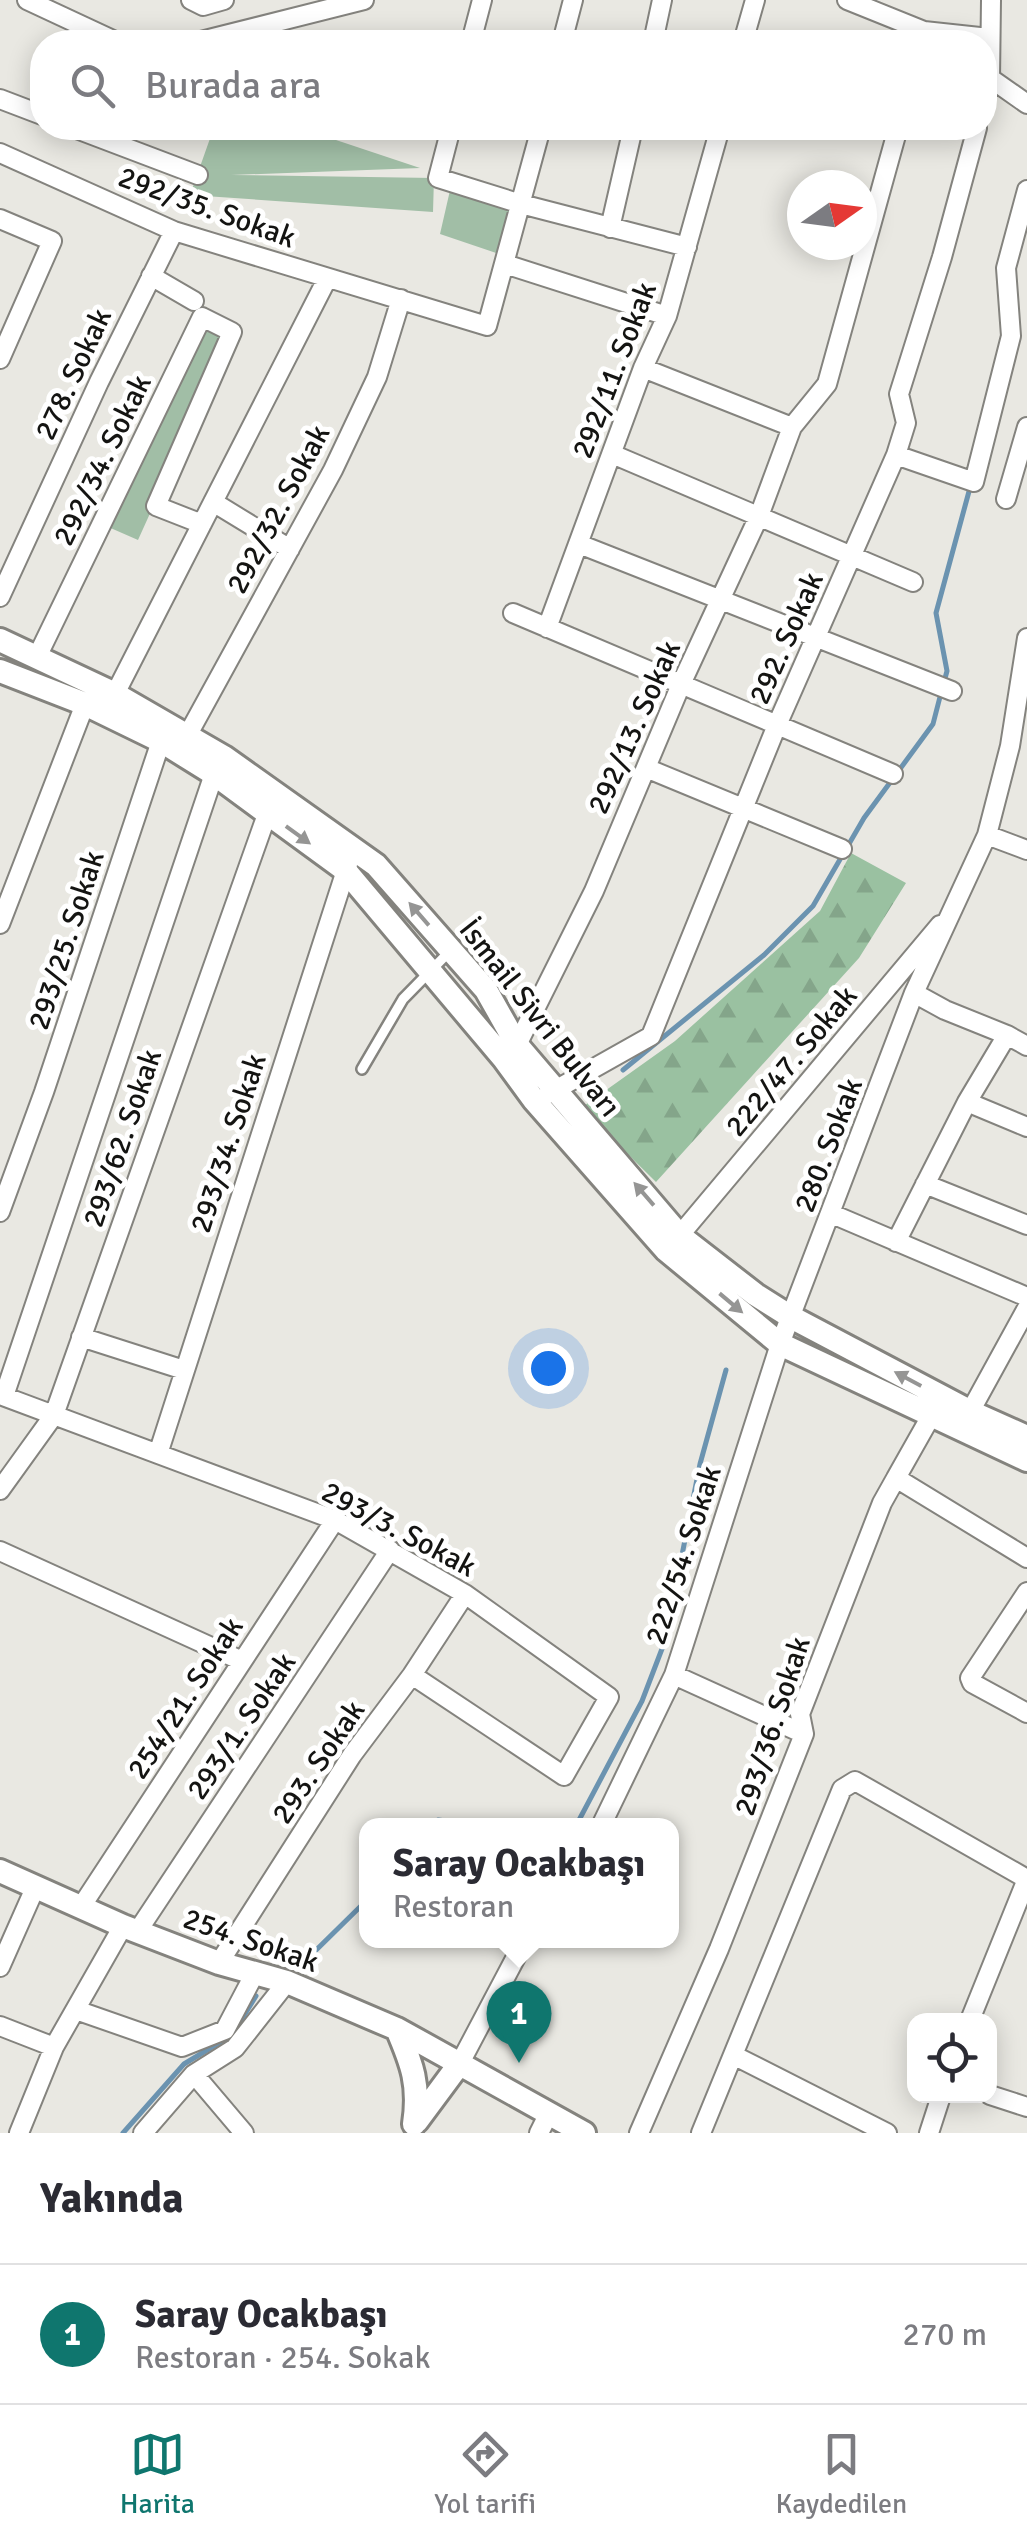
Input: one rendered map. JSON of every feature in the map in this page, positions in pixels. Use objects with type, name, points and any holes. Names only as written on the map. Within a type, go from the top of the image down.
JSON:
[{"type":"main road","name":"İsmail Sivri Bulvarı","points":[[0,640],[114,694],[224,757],[271,803],[350,860],[430,971],[504,1059],[544,1095],[673,1243],[780,1344],[931,1416],[1027,1437]]},
{"type":"main road","name":"İsmail Sivri Bulvarı","points":[[0,670],[86,704],[271,803]]},
{"type":"main road","name":"İsmail Sivri Bulvarı","points":[[350,860],[376,864],[486,990],[544,1095]]},
{"type":"main road","name":"İsmail Sivri Bulvarı","points":[[673,1243],[1027,1460]]},
{"type":"main road","name":"254. Sokak","points":[[0,1871],[130,1929],[219,1963],[287,1982],[397,2029],[460,2064],[544,2123],[584,2133]]},
{"type":"main road","points":[[397,2029],[419,2094],[411,2128]]},
{"type":"main road","points":[[411,2128],[460,2064]]},
{"type":"street","points":[[27,0],[91,30]]},
{"type":"street","points":[[191,0],[203,6],[224,0]]},
{"type":"street","points":[[245,30],[364,0]]},
{"type":"street","points":[[474,30],[482,0]]},
{"type":"street","points":[[565,30],[573,0]]},
{"type":"street","points":[[655,30],[662,0]]},
{"type":"street","points":[[746,30],[755,0]]},
{"type":"street","points":[[847,0],[908,30]]},
{"type":"street","points":[[990,30],[992,0]]},
{"type":"street","points":[[997,83],[1027,104]]},
{"type":"street","points":[[0,99],[30,110]]},
{"type":"street","points":[[106,140],[198,175]]},
{"type":"street","points":[[448,140],[438,178],[687,247]]},
{"type":"street","points":[[538,140],[505,264],[667,316]]},
{"type":"street","points":[[610,228],[630,140]]},
{"type":"street","name":"292/11. Sokak","points":[[546,628],[643,368],[667,316],[717,140]]},
{"type":"street","name":"292/13. Sokak","points":[[517,1045],[594,891],[682,682],[759,516],[792,427],[828,384],[895,140]]},
{"type":"street","name":"292. Sokak","points":[[544,1095],[651,1036],[777,725],[896,455],[906,423],[899,394],[974,140]]},
{"type":"street","name":"292/35. Sokak","points":[[0,153],[174,231],[486,326],[505,264]]},
{"type":"street","points":[[896,455],[974,482],[1011,336],[1006,268],[1027,190]]},
{"type":"street","points":[[0,219],[52,241],[0,359]]},
{"type":"street","name":"278. Sokak","points":[[0,596],[174,231]]},
{"type":"street","points":[[151,276],[194,301]]},
{"type":"street","points":[[202,524],[327,279]]},
{"type":"street","name":"292/32. Sokak","points":[[186,738],[333,470],[376,377],[401,299]]},
{"type":"street","name":"292/34. Sokak","points":[[37,656],[202,317],[232,332]]},
{"type":"street","name":"292/32. Sokak","points":[[114,694],[202,524],[156,506],[232,332]]},
{"type":"street","points":[[643,368],[792,427]]},
{"type":"street","points":[[1006,500],[1027,427]]},
{"type":"street","points":[[612,454],[913,582]]},
{"type":"street","points":[[213,502],[290,549]]},
{"type":"street","points":[[579,544],[952,691]]},
{"type":"street","points":[[513,613],[893,774]]},
{"type":"street","name":"280. Sokak","points":[[791,1316],[914,993],[987,836],[1010,746],[1027,638]]},
{"type":"street","points":[[0,924],[86,704]]},
{"type":"street","name":"293/25. Sokak","points":[[0,1212],[161,741]]},
{"type":"street","points":[[646,768],[842,849]]},
{"type":"street","points":[[2,1395],[214,774]]},
{"type":"street","name":"293/62. Sokak","points":[[0,1490],[54,1415],[271,803]]},
{"type":"street","points":[[987,836],[1027,850]]},
{"type":"street","name":"293/34. Sokak","points":[[158,1454],[350,860]]},
{"type":"street","name":"222/47. Sokak","points":[[673,1243],[956,906]]},
{"type":"street","points":[[914,993],[1027,1046]]},
{"type":"street","points":[[896,1242],[1007,1034]]},
{"type":"street","points":[[968,1102],[1027,1127]]},
{"type":"street","points":[[926,1184],[1027,1225]]},
{"type":"street","points":[[832,1214],[1027,1297]]},
{"type":"street","points":[[965,1421],[1027,1308]]},
{"type":"street","name":"222/54. Sokak","points":[[791,1316],[674,1675],[804,1734]]},
{"type":"street","points":[[82,1337],[184,1370]]},
{"type":"street","name":"293/3. Sokak","points":[[2,1395],[335,1520],[464,1594],[609,1697],[564,1776],[412,1675]]},
{"type":"street","name":"293/36. Sokak","points":[[639,2133],[719,1949],[804,1734],[800,1714],[882,1504],[931,1416]]},
{"type":"street","points":[[896,1478],[1027,1558]]},
{"type":"street","name":"254/21. Sokak","points":[[81,1907],[335,1520]]},
{"type":"street","name":"293/1. Sokak","points":[[19,2133],[54,2047],[76,2010],[390,1550]]},
{"type":"street","points":[[0,1551],[242,1661]]},
{"type":"street","points":[[1027,1592],[970,1678],[972,1683],[1027,1713]]},
{"type":"street","name":"293. Sokak","points":[[219,1963],[352,1755],[412,1675],[464,1594]]},
{"type":"street","points":[[605,1818],[674,1675]]},
{"type":"street","points":[[701,2133],[842,1789],[850,1783],[855,1781],[1027,1879],[973,2013]]},
{"type":"street","points":[[0,1967],[34,1888]]},
{"type":"street","points":[[460,2064],[520,1948]]},
{"type":"street","points":[[76,2010],[182,2047],[225,2030],[254,1973]]},
{"type":"street","points":[[143,2133],[194,2074],[235,2048],[287,1982]]},
{"type":"street","points":[[0,2026],[54,2047]]},
{"type":"street","points":[[733,2055],[887,2133]]},
{"type":"street","points":[[194,2074],[244,2133]]},
{"type":"street","points":[[997,2096],[1027,2107]]},
{"type":"street","points":[[928,2133],[939,2103]]},
{"type":"lane","points":[[362,1069],[403,998],[451,950]]},
{"type":"green space","points":[[209,140],[336,140],[420,168],[231,175],[434,178],[433,212],[190,195]]},
{"type":"green space","points":[[451,186],[521,207],[508,257],[440,234]]},
{"type":"green space","points":[[202,317],[232,332],[138,540],[106,526]]},
{"type":"green space","points":[[851,853],[906,883],[859,958],[656,1182],[581,1108],[675,1041],[820,911]]},
{"type":"waterway","points":[[944,682],[947,671],[936,613],[971,484]]},
{"type":"waterway","points":[[623,1070],[764,955],[813,906],[864,818],[933,724],[941,693]]},
{"type":"waterway","points":[[580,1818],[642,1701],[665,1641],[700,1464],[726,1370]]},
{"type":"waterway","points":[[307,1959],[359,1908]]},
{"type":"waterway","points":[[123,2133],[184,2064],[232,2035],[256,1996]]},
{"type":"place","name":"Saray Ocakbaşı","points":[[519,2063]]}]
